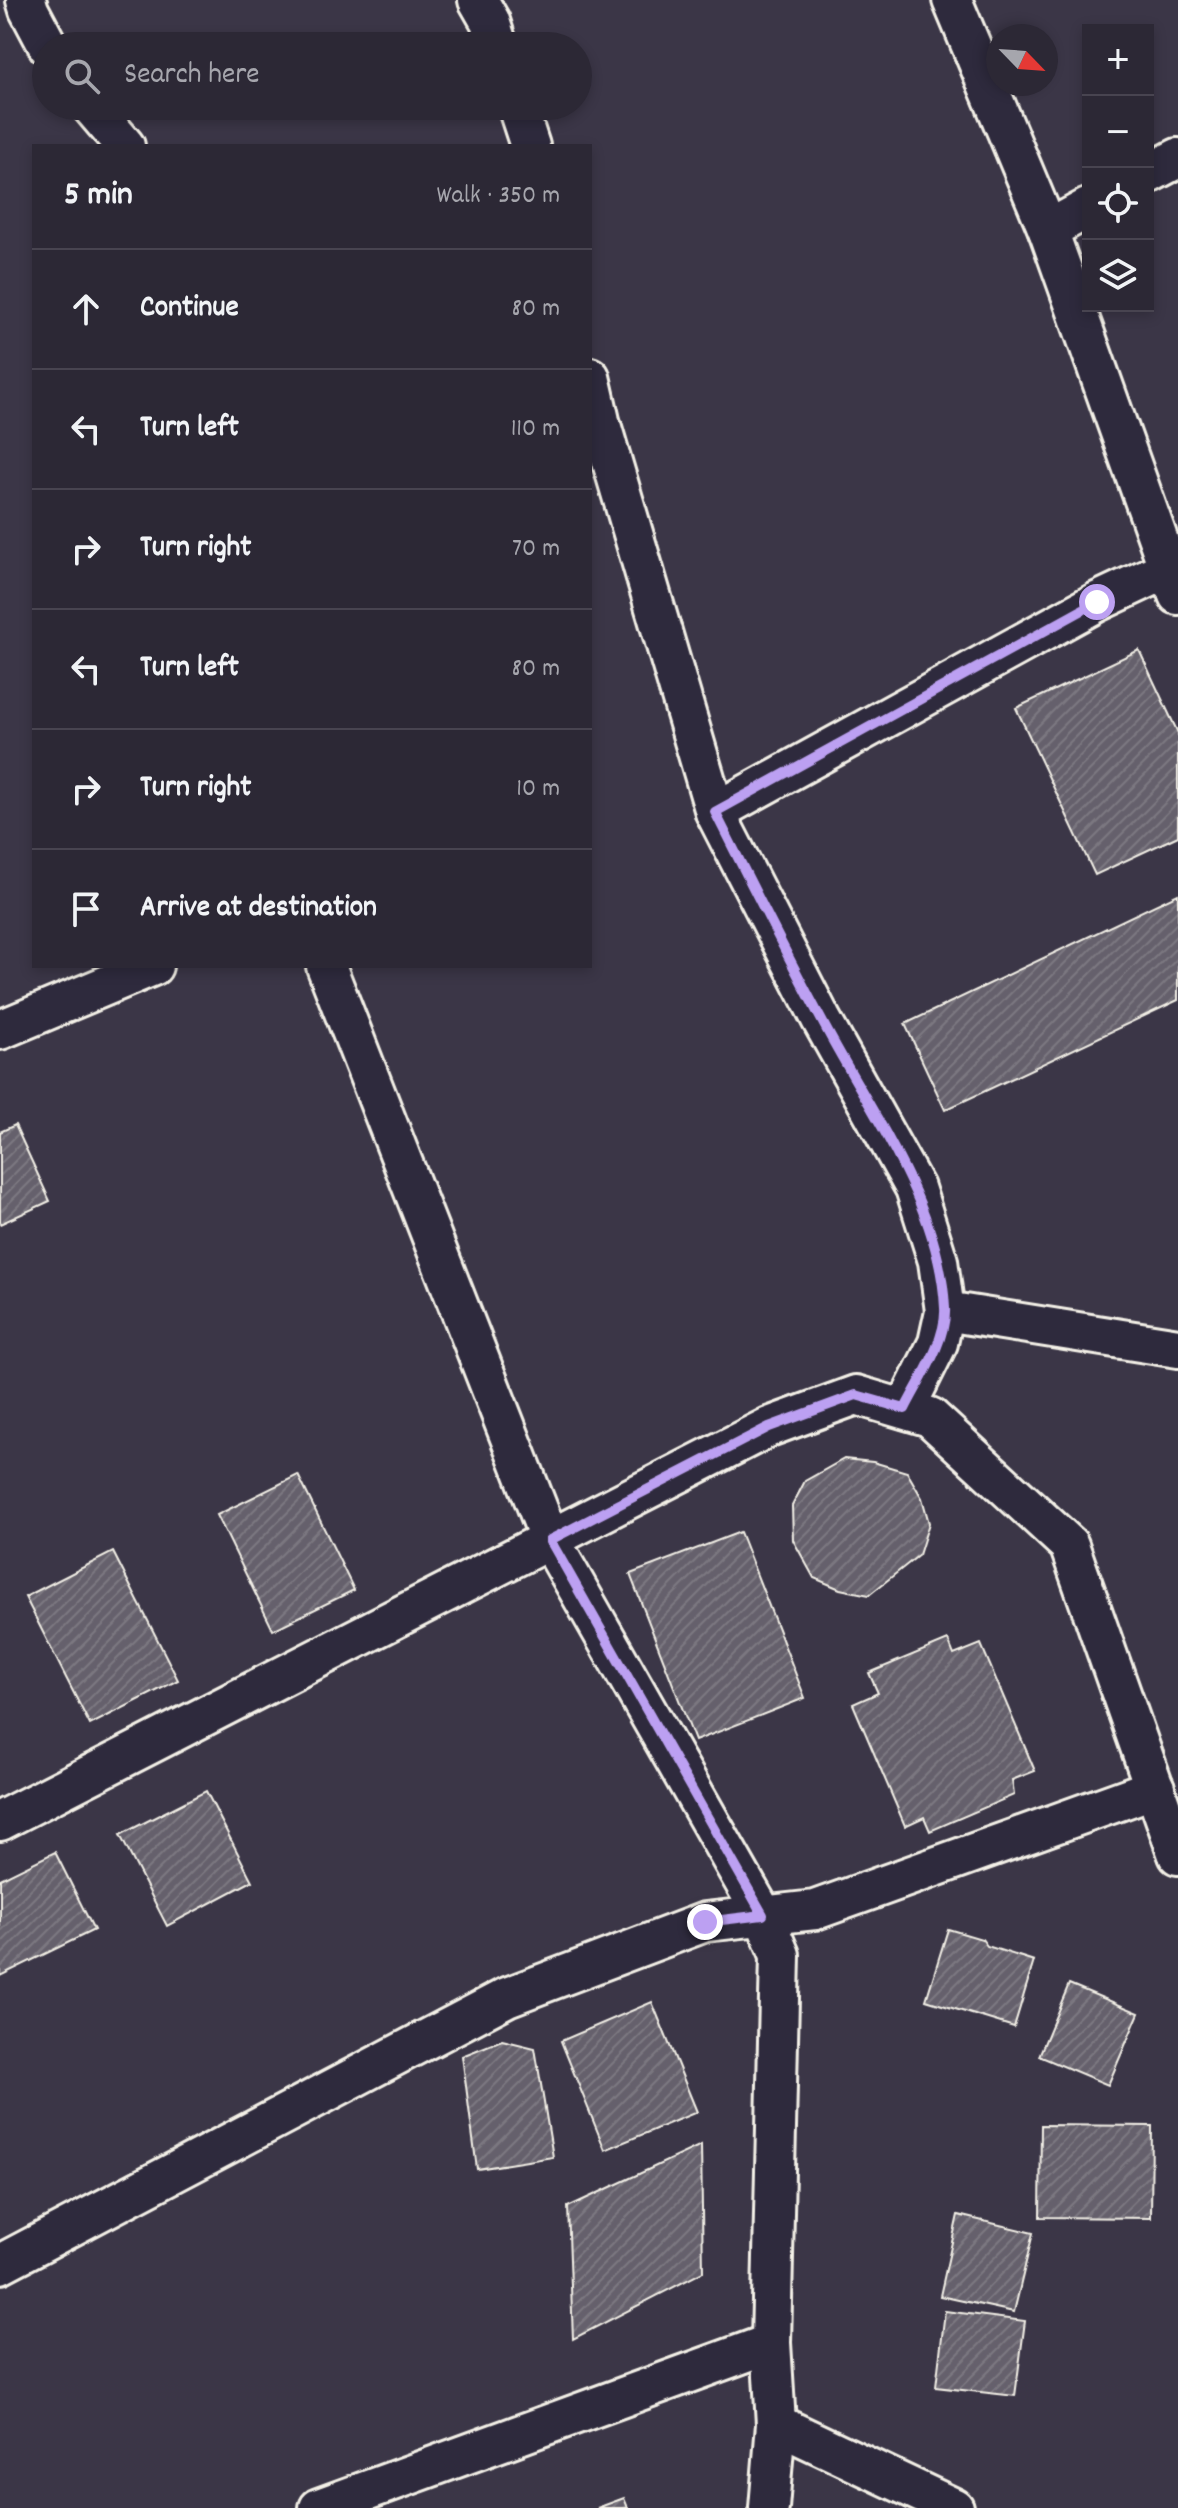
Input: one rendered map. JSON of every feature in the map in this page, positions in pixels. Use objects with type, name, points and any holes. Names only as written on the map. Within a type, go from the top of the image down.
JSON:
[{"type":"street","points":[[26,0],[41,32]]},
{"type":"street","points":[[478,0],[494,32]]},
{"type":"street","points":[[715,812],[1097,602],[1174,576],[1048,230],[952,0]]},
{"type":"street","points":[[103,120],[123,144]]},
{"type":"street","points":[[522,120],[529,144]]},
{"type":"street","points":[[1154,171],[1178,158]]},
{"type":"street","points":[[1048,230],[1082,211]]},
{"type":"street","points":[[592,386],[715,812],[821,1019],[915,1188],[938,1261],[945,1311],[938,1343],[905,1409]]},
{"type":"street","points":[[0,1030],[148,968]]},
{"type":"street","points":[[327,968],[550,1540],[763,1915],[780,1955],[771,2343],[776,2424],[769,2508]]},
{"type":"street","points":[[945,1311],[1178,1348]]},
{"type":"street","points":[[0,1821],[769,1427],[856,1395],[930,1417],[1069,1545],[1178,1855]]},
{"type":"street","points":[[0,2264],[507,1997],[705,1922],[815,1910],[1155,1788]]},
{"type":"street","points":[[319,2508],[771,2343]]},
{"type":"street","points":[[776,2424],[954,2508]]},
{"type":"building","points":[[1139,650],[1178,733],[1178,836],[1095,875],[1016,708]]},
{"type":"building","points":[[1178,894],[1178,1000],[945,1110],[905,1024]]},
{"type":"building","points":[[15,1125],[50,1201],[0,1224],[0,1132]]},
{"type":"building","points":[[844,1459],[873,1462],[907,1472],[922,1498],[929,1523],[919,1555],[869,1595],[840,1589],[814,1578],[793,1540],[792,1506],[805,1481]]},
{"type":"building","points":[[298,1475],[354,1590],[273,1630],[217,1515]]},
{"type":"building","points":[[740,1532],[805,1698],[695,1741],[630,1574]]},
{"type":"building","points":[[113,1552],[178,1680],[90,1725],[25,1597]]},
{"type":"building","points":[[948,1640],[954,1655],[981,1644],[1035,1771],[1012,1780],[1014,1795],[930,1831],[924,1817],[905,1826],[853,1704],[878,1693],[869,1673]]},
{"type":"building","points":[[206,1791],[252,1881],[167,1926],[120,1835]]},
{"type":"building","points":[[55,1852],[94,1930],[0,1976],[0,1879]]},
{"type":"building","points":[[948,1929],[982,1939],[987,1946],[1034,1961],[1014,2027],[926,2000]]},
{"type":"building","points":[[1069,1984],[1139,2013],[1108,2085],[1039,2056]]},
{"type":"building","points":[[652,2002],[697,2112],[605,2150],[561,2041]]},
{"type":"building","points":[[502,2040],[535,2048],[553,2157],[477,2169],[462,2056]]},
{"type":"building","points":[[1041,2125],[1152,2126],[1151,2218],[1040,2217]]},
{"type":"building","points":[[701,2145],[703,2272],[573,2339],[568,2207]]},
{"type":"building","points":[[958,2215],[1033,2233],[1014,2312],[940,2296]]},
{"type":"building","points":[[945,2311],[1025,2321],[1015,2396],[936,2387]]},
{"type":"building","points":[[624,2498],[628,2508],[597,2508]]},
{"type":"route","points":[[705,1922],[763,1915],[550,1540],[769,1427],[856,1395],[905,1409],[938,1343],[945,1311],[938,1261],[915,1188],[821,1019],[715,812],[1097,602]]}]
